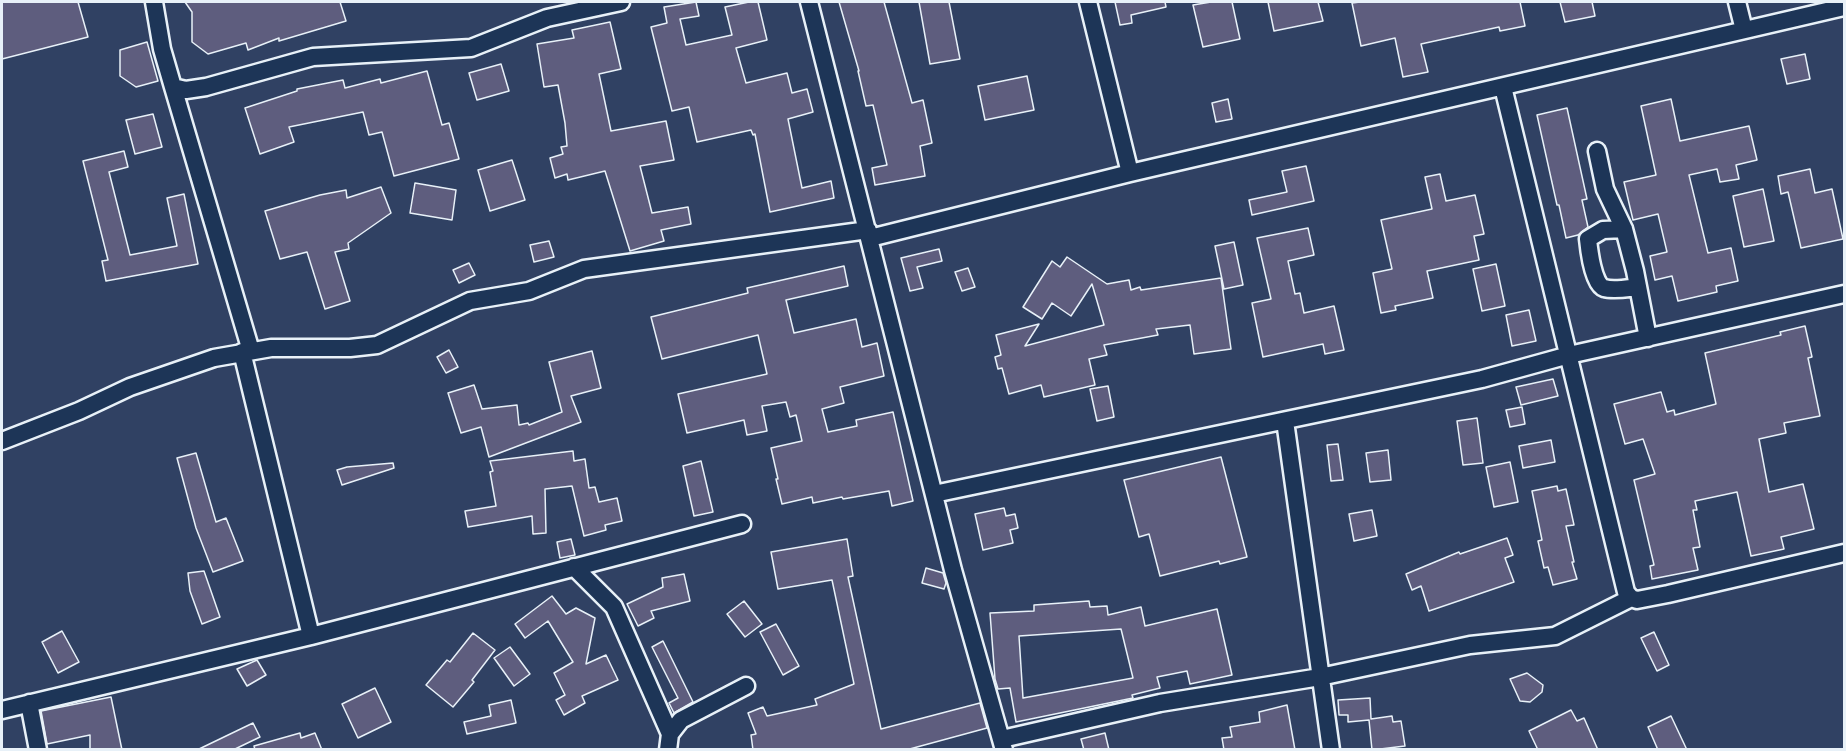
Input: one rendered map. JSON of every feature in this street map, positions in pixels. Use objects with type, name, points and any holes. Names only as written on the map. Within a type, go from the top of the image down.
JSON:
[{"type":"street","points":[[154,2],[162,49],[247,352],[311,636]]},
{"type":"street","points":[[173,87],[186,90],[206,87],[313,57],[471,48],[547,18],[621,2]]},
{"type":"street","points":[[809,2],[953,570],[1003,744],[1160,703],[1320,677],[1470,645],[1555,636],[1631,598]]},
{"type":"street","points":[[1088,2],[1130,172]]},
{"type":"street","points":[[1737,2],[1744,30]]},
{"type":"street","points":[[2,441],[79,411],[129,387],[214,358],[271,348],[350,348],[377,345],[470,301],[529,291],[584,269],[869,234],[1845,8]]},
{"type":"street","points":[[1503,87],[1626,592],[1636,600],[1845,553]]},
{"type":"street","points":[[1597,151],[1605,189],[1624,229],[1648,338]]},
{"type":"street","points":[[1624,229],[1603,230],[1588,239],[1594,273],[1598,285],[1603,288],[1638,287]]},
{"type":"street","points":[[934,494],[1482,379],[1569,355],[1845,294]]},
{"type":"street","points":[[1285,421],[1331,750]]},
{"type":"street","points":[[2,710],[311,636],[742,524]]},
{"type":"street","points":[[574,567],[614,607],[669,742]]},
{"type":"street","points":[[669,742],[681,720],[746,686]]},
{"type":"street","points":[[29,703],[38,750]]},
{"type":"building","points":[[2,2],[78,2],[88,37],[2,59]]},
{"type":"building","points":[[185,2],[340,2],[346,21],[279,41],[279,38],[248,50],[246,43],[208,54],[192,42],[192,12]]},
{"type":"building","points":[[696,2],[699,16],[680,19],[686,45],[732,35],[725,7],[758,2],[767,40],[736,48],[746,83],[787,73],[792,93],[807,89],[813,112],[788,119],[802,188],[831,181],[834,198],[770,212],[755,134],[753,135],[751,130],[697,142],[689,107],[672,111],[651,27],[667,23],[664,7]]},
{"type":"building","points":[[839,2],[884,2],[912,103],[923,100],[932,143],[920,146],[925,176],[875,185],[872,168],[887,165],[873,105],[866,106],[859,71]]},
{"type":"building","points":[[919,2],[949,2],[960,59],[930,64]]},
{"type":"building","points":[[1115,2],[1165,2],[1166,7],[1131,15],[1132,23],[1120,25]]},
{"type":"building","points":[[1232,2],[1240,39],[1203,47],[1193,5]]},
{"type":"building","points":[[1268,2],[1318,2],[1323,21],[1274,31]]},
{"type":"building","points":[[1520,2],[1525,26],[1500,31],[1499,27],[1421,44],[1428,72],[1403,77],[1395,38],[1361,46],[1352,3]]},
{"type":"building","points":[[1560,2],[1592,2],[1595,16],[1565,22]]},
{"type":"building","points":[[610,22],[621,69],[599,74],[611,131],[666,121],[674,160],[640,166],[652,213],[688,207],[691,224],[661,230],[664,241],[630,251],[605,171],[568,180],[567,174],[555,178],[550,158],[563,154],[561,147],[567,146],[565,123],[558,85],[544,87],[537,44],[574,38],[572,30]]},
{"type":"building","points":[[147,42],[158,81],[136,87],[120,76],[120,50]]},
{"type":"building","points":[[1805,54],[1810,79],[1787,84],[1781,59]]},
{"type":"building","points":[[501,64],[509,91],[477,100],[469,73]]},
{"type":"building","points":[[427,71],[442,125],[449,123],[459,159],[394,176],[382,132],[369,135],[363,112],[289,127],[294,142],[260,154],[245,108],[297,91],[297,89],[343,80],[345,88],[380,79],[381,83]]},
{"type":"building","points":[[1027,76],[1034,110],[985,120],[978,86]]},
{"type":"building","points":[[1228,99],[1232,119],[1216,122],[1212,103]]},
{"type":"building","points":[[1671,99],[1680,141],[1749,126],[1757,160],[1736,165],[1739,179],[1720,182],[1717,169],[1689,175],[1708,253],[1731,248],[1738,281],[1716,286],[1717,292],[1678,301],[1672,276],[1655,280],[1650,256],[1667,252],[1658,214],[1633,220],[1624,182],[1656,175],[1641,106]]},
{"type":"building","points":[[1567,108],[1587,199],[1582,200],[1588,227],[1578,235],[1566,238],[1537,115]]},
{"type":"building","points":[[153,114],[162,147],[135,154],[126,120]]},
{"type":"building","points":[[124,151],[128,167],[109,172],[130,255],[177,246],[167,198],[184,194],[198,264],[106,281],[102,261],[108,260],[83,161]]},
{"type":"building","points":[[512,160],[525,200],[490,211],[478,170]]},
{"type":"building","points":[[1306,166],[1314,201],[1252,215],[1249,200],[1287,192],[1282,171]]},
{"type":"building","points":[[1810,169],[1815,193],[1832,189],[1843,239],[1801,248],[1788,192],[1781,194],[1778,176]]},
{"type":"building","points":[[1440,174],[1446,201],[1475,195],[1484,234],[1474,236],[1479,260],[1427,271],[1433,298],[1395,306],[1396,310],[1381,313],[1373,273],[1392,269],[1381,220],[1432,209],[1425,177]]},
{"type":"building","points":[[415,183],[456,190],[452,220],[410,213]]},
{"type":"building","points":[[381,187],[391,213],[348,243],[349,249],[335,252],[350,301],[325,309],[307,252],[280,259],[265,211],[320,195],[346,190],[347,198]]},
{"type":"building","points":[[1763,189],[1774,241],[1744,247],[1733,196]]},
{"type":"building","points":[[1308,228],[1314,255],[1288,261],[1295,294],[1300,293],[1304,313],[1334,306],[1344,350],[1325,354],[1323,344],[1263,357],[1252,303],[1271,299],[1257,238]]},
{"type":"building","points":[[549,241],[554,257],[534,262],[530,245]]},
{"type":"building","points":[[1234,242],[1243,285],[1224,289],[1215,246]]},
{"type":"building","points":[[939,249],[942,261],[917,267],[923,288],[910,291],[901,258]]},
{"type":"building","points":[[1067,257],[1107,284],[1129,280],[1131,290],[1221,278],[1231,349],[1194,354],[1190,325],[1156,329],[1158,335],[1104,345],[1107,355],[1089,359],[1095,385],[1044,397],[1041,385],[1009,394],[1002,368],[998,369],[995,357],[1001,355],[996,335],[1039,324],[1025,346],[1104,325],[1092,284],[1071,316],[1052,303],[1042,319],[1023,307],[1052,261],[1060,267]]},
{"type":"building","points":[[469,263],[475,275],[459,283],[453,270]]},
{"type":"building","points":[[1496,264],[1505,306],[1482,311],[1473,269]]},
{"type":"building","points":[[844,266],[848,286],[786,300],[794,333],[856,319],[862,347],[877,343],[884,376],[840,387],[844,403],[822,409],[828,432],[857,426],[856,420],[893,412],[913,501],[892,506],[889,491],[813,503],[812,497],[782,504],[771,448],[802,441],[796,415],[790,417],[786,402],[762,406],[767,431],[747,435],[744,420],[687,433],[678,394],[767,374],[758,335],[662,359],[651,317],[748,293],[747,288]]},
{"type":"building","points":[[968,268],[975,287],[962,291],[955,272]]},
{"type":"building","points":[[1529,310],[1536,341],[1512,346],[1506,315]]},
{"type":"building","points":[[1805,326],[1812,357],[1808,358],[1820,416],[1784,423],[1786,433],[1759,439],[1769,492],[1803,484],[1814,529],[1781,537],[1784,549],[1751,556],[1737,492],[1695,501],[1697,510],[1693,510],[1700,547],[1693,548],[1698,570],[1652,579],[1650,566],[1654,565],[1634,480],[1655,474],[1643,439],[1625,444],[1614,404],[1661,392],[1667,412],[1674,410],[1675,415],[1716,404],[1705,353],[1781,335],[1780,332]]},
{"type":"building","points":[[449,350],[458,367],[446,373],[437,357]]},
{"type":"building","points":[[592,351],[601,388],[571,396],[581,422],[489,457],[481,427],[461,433],[448,393],[474,385],[482,409],[517,405],[519,425],[528,423],[529,425],[562,412],[549,362]]},
{"type":"building","points":[[1553,379],[1558,396],[1521,405],[1516,387]]},
{"type":"building","points":[[1108,386],[1114,417],[1097,421],[1090,389]]},
{"type":"building","points":[[1522,407],[1525,424],[1510,427],[1506,410]]},
{"type":"building","points":[[1477,418],[1483,463],[1463,465],[1457,421]]},
{"type":"building","points":[[1551,440],[1555,462],[1523,468],[1519,446]]},
{"type":"building","points":[[1338,444],[1343,480],[1331,481],[1327,445]]},
{"type":"building","points":[[1388,450],[1391,480],[1370,482],[1366,453]]},
{"type":"building","points":[[573,451],[574,461],[585,459],[589,488],[595,487],[599,502],[617,498],[622,521],[605,525],[606,530],[584,536],[572,486],[545,489],[546,533],[533,534],[532,516],[468,527],[465,511],[496,506],[490,461]]},
{"type":"building","points":[[196,453],[216,522],[226,518],[243,561],[213,572],[196,528],[177,458]]},
{"type":"building","points":[[1221,457],[1247,557],[1220,564],[1219,561],[1160,576],[1149,534],[1139,537],[1124,480]]},
{"type":"building","points":[[701,461],[713,512],[694,516],[683,466]]},
{"type":"building","points":[[1510,462],[1518,502],[1494,507],[1486,467]]},
{"type":"building","points":[[393,463],[394,468],[342,485],[337,470],[347,467]]},
{"type":"building","points":[[1557,486],[1558,491],[1566,489],[1574,525],[1566,526],[1577,579],[1553,585],[1548,567],[1544,568],[1538,541],[1542,540],[1532,491]]},
{"type":"building","points":[[1004,508],[1006,516],[1015,514],[1018,528],[1010,530],[1013,543],[983,550],[975,514]]},
{"type":"building","points":[[1372,510],[1377,536],[1354,541],[1349,514]]},
{"type":"building","points":[[1507,538],[1513,555],[1505,558],[1514,582],[1429,611],[1421,586],[1412,590],[1406,574],[1459,552],[1460,554]]},
{"type":"building","points":[[571,539],[575,555],[560,558],[557,542]]},
{"type":"building","points":[[847,539],[853,576],[848,577],[881,729],[980,703],[987,728],[906,750],[753,750],[751,735],[756,734],[748,713],[763,707],[767,716],[817,705],[815,699],[854,684],[832,580],[778,589],[771,552]]},
{"type":"building","points":[[926,568],[943,573],[946,583],[944,589],[922,583]]},
{"type":"building","points":[[204,571],[220,617],[202,624],[190,591],[188,573]]},
{"type":"building","points":[[684,574],[690,601],[651,611],[654,618],[638,626],[627,604],[663,587],[662,578]]},
{"type":"building","points":[[552,596],[566,614],[576,608],[595,618],[586,664],[606,655],[618,680],[582,696],[585,703],[564,715],[556,700],[565,695],[554,673],[573,662],[548,621],[525,638],[515,624]]},
{"type":"building","points":[[744,601],[762,624],[745,637],[727,614]]},
{"type":"building","points":[[1089,601],[1090,607],[1107,606],[1108,615],[1141,607],[1145,626],[1217,609],[1232,675],[1190,684],[1187,671],[1157,677],[1160,688],[1132,695],[1133,698],[1016,722],[1010,688],[998,689],[995,679],[990,613],[1034,611],[1034,605]],"holes":[[[1121,629],[1133,678],[1023,698],[1019,636]]]},
{"type":"building","points":[[776,624],[799,666],[783,675],[760,632]]},
{"type":"building","points":[[62,631],[79,662],[58,673],[42,642]]},
{"type":"building","points":[[1654,632],[1669,665],[1657,671],[1641,638]]},
{"type":"building","points":[[473,633],[495,650],[472,680],[474,682],[453,707],[426,685],[447,660],[450,662]]},
{"type":"building","points":[[663,641],[693,702],[674,713],[669,703],[678,698],[652,647]]},
{"type":"building","points":[[510,647],[530,674],[514,686],[494,658]]},
{"type":"building","points":[[257,660],[266,675],[247,686],[237,669]]},
{"type":"building","points":[[1527,673],[1543,685],[1542,692],[1530,702],[1520,701],[1510,679]]},
{"type":"building","points":[[375,688],[391,722],[358,738],[342,704]]},
{"type":"building","points":[[111,697],[122,750],[90,750],[90,735],[47,744],[41,711]]},
{"type":"building","points":[[1370,698],[1371,719],[1392,716],[1393,722],[1401,721],[1405,746],[1372,750],[1369,720],[1348,722],[1348,715],[1339,715],[1338,700]]},
{"type":"building","points":[[511,700],[516,723],[467,734],[464,722],[491,716],[489,705]]},
{"type":"building","points":[[1287,705],[1295,750],[1224,750],[1222,738],[1232,737],[1230,727],[1260,722],[1259,712]]},
{"type":"building","points":[[1571,710],[1577,721],[1584,718],[1598,750],[1538,750],[1529,731]]},
{"type":"building","points":[[1671,716],[1687,750],[1658,750],[1648,727]]},
{"type":"building","points":[[253,723],[260,737],[233,750],[197,750]]},
{"type":"building","points":[[300,733],[301,738],[315,733],[322,750],[255,750],[254,746]]},
{"type":"building","points":[[1105,733],[1109,750],[1084,750],[1081,739]]}]
